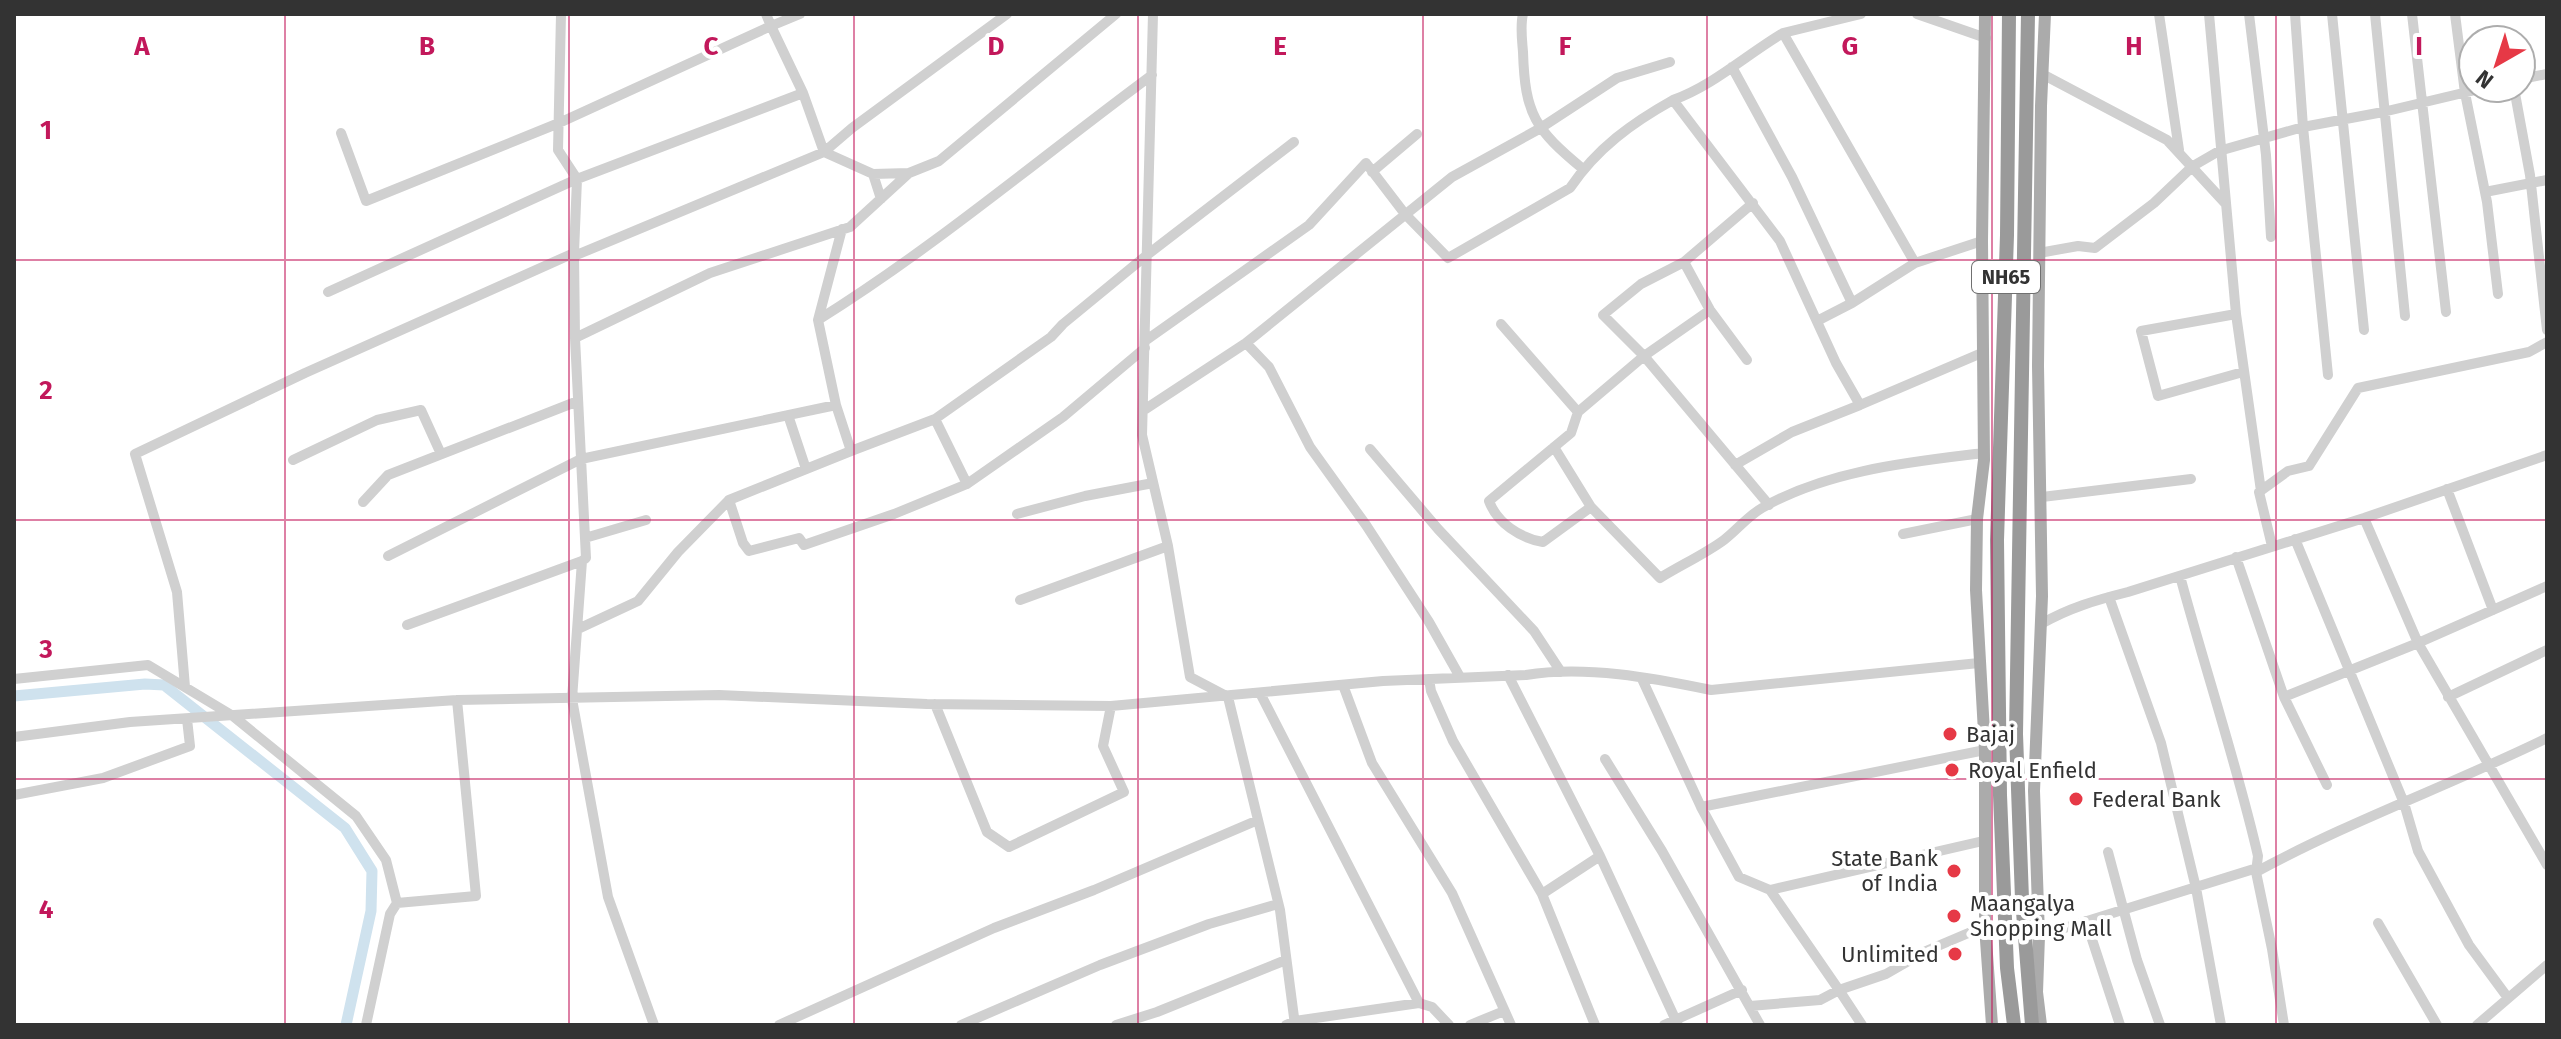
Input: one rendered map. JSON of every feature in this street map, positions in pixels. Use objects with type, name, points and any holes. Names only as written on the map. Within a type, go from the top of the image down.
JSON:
[{"type":"highway","name":"NH65","points":[[2009,14],[2007,235],[1997,540],[2000,795],[2007,968],[2014,1025]]},
{"type":"highway","name":"NH65","points":[[2028,14],[2016,734],[2022,899],[2032,1025]]},
{"type":"main road","points":[[1985,14],[1982,241],[1984,453],[1977,519],[1976,590],[1985,750],[1985,926],[1992,1025]]},
{"type":"main road","points":[[2041,1025],[2037,992],[2039,936],[2034,791],[2043,537],[2038,366],[2045,14]]},
{"type":"street","points":[[407,625],[586,558],[575,338],[577,179],[558,150],[561,14]]},
{"type":"street","points":[[766,14],[803,93],[824,152],[873,174],[909,173],[939,161],[1116,14]]},
{"type":"street","points":[[341,133],[366,201],[559,123],[800,14]]},
{"type":"street","points":[[185,687],[177,592],[135,454],[319,367],[574,254],[824,152],[1007,14]]},
{"type":"street","points":[[1153,14],[1142,435],[1168,546],[1190,677],[1228,697],[1278,904],[1292,1024],[1419,1003],[1432,1007],[1449,1025]]},
{"type":"street","points":[[1523,14],[1523,87],[1539,129],[1583,169]]},
{"type":"street","points":[[729,500],[743,543],[749,551],[799,538],[804,545],[894,514],[967,484],[1063,417],[1145,344],[1309,225],[1366,163],[1405,214],[1448,258],[1570,188],[1583,169],[1634,122],[1673,100],[1699,90],[1783,33],[1861,14]]},
{"type":"street","points":[[1917,14],[1986,38]]},
{"type":"street","points":[[2159,14],[2179,152]]},
{"type":"street","points":[[2209,14],[2236,314],[2254,456],[2272,546]]},
{"type":"street","points":[[2249,14],[2264,138],[2271,237]]},
{"type":"street","points":[[2295,14],[2328,375]]},
{"type":"street","points":[[2332,14],[2364,330]]},
{"type":"street","points":[[2375,14],[2405,316]]},
{"type":"street","points":[[2412,14],[2446,312]]},
{"type":"street","points":[[1783,33],[1915,263]]},
{"type":"street","points":[[1144,410],[1246,343],[1452,177],[1539,129],[1617,78],[1670,62]]},
{"type":"street","points":[[1732,67],[1792,177],[1852,303]]},
{"type":"street","points":[[818,320],[871,287],[944,234],[1152,75]]},
{"type":"street","points":[[2044,75],[2167,140],[2225,203]]},
{"type":"street","points":[[328,292],[577,179],[803,93]]},
{"type":"street","points":[[2039,253],[2078,246],[2095,248],[2154,203],[2193,166],[2219,151],[2303,127],[2457,95]]},
{"type":"street","points":[[1673,100],[1780,241],[1860,405]]},
{"type":"street","points":[[2467,104],[2485,192],[2498,294]]},
{"type":"street","points":[[2517,104],[2531,182],[2546,326]]},
{"type":"street","points":[[1372,172],[1417,134]]},
{"type":"street","points":[[578,629],[638,601],[678,552],[729,500],[935,419],[1051,337],[1147,255],[1294,142]]},
{"type":"street","points":[[575,338],[710,273],[850,227],[909,173]]},
{"type":"street","points":[[873,174],[881,199]]},
{"type":"street","points":[[2485,192],[2547,180]]},
{"type":"street","points":[[1753,203],[1684,262],[1641,284],[1603,315],[1644,356],[1769,505]]},
{"type":"street","points":[[842,229],[818,320],[836,405],[851,451]]},
{"type":"street","points":[[1817,321],[1915,263],[1982,241]]},
{"type":"street","points":[[1684,262],[1710,310],[1747,360]]},
{"type":"street","points":[[1591,507],[1543,542],[1523,536],[1493,514],[1489,501],[1571,433],[1578,412],[1644,356],[1710,310]]},
{"type":"street","points":[[2236,314],[2141,331],[2158,396],[2243,372]]},
{"type":"street","points":[[1501,324],[1578,412]]},
{"type":"street","points":[[2261,491],[2288,471],[2309,466],[2358,388],[2529,352],[2547,342]]},
{"type":"street","points":[[1246,343],[1269,367],[1310,447],[1366,525],[1429,622],[1460,677]]},
{"type":"street","points":[[1735,465],[1792,432],[1984,352]]},
{"type":"street","points":[[363,502],[388,475],[578,401]]},
{"type":"street","points":[[388,556],[581,459],[836,405]]},
{"type":"street","points":[[293,460],[377,420],[421,410],[441,454]]},
{"type":"street","points":[[788,415],[806,469]]},
{"type":"street","points":[[935,419],[967,484]]},
{"type":"street","points":[[1554,447],[1591,507],[1660,578],[1723,540],[1760,509],[1838,478],[1903,463],[1984,453]]},
{"type":"street","points":[[1370,449],[1438,529],[1534,631],[1561,672]]},
{"type":"street","points":[[2041,624],[2069,608],[2364,518],[2547,455]]},
{"type":"street","points":[[2042,497],[2191,479]]},
{"type":"street","points":[[1017,514],[1085,496],[1153,483]]},
{"type":"street","points":[[2447,489],[2493,610]]},
{"type":"street","points":[[2364,518],[2418,643],[2488,767],[2545,858]]},
{"type":"street","points":[[1903,534],[1977,519]]},
{"type":"street","points":[[585,538],[646,520]]},
{"type":"street","points":[[2295,539],[2404,803],[2418,851],[2469,945],[2508,998]]},
{"type":"street","points":[[1020,600],[1168,546]]},
{"type":"street","points":[[2236,557],[2284,697],[2327,785]]},
{"type":"street","points":[[582,561],[572,699],[608,897],[654,1025]]},
{"type":"street","points":[[2180,576],[2234,759],[2258,856],[2257,870],[2284,1025]]},
{"type":"street","points":[[2284,697],[2547,586]]},
{"type":"street","points":[[2109,597],[2161,743],[2196,888],[2221,1025]]},
{"type":"street","points":[[2448,697],[2547,650]]},
{"type":"street","points":[[14,737],[130,722],[457,700],[719,695],[935,704],[1111,706],[1343,685],[1561,672],[1642,679],[1711,690],[1979,663]]},
{"type":"street","points":[[14,679],[148,665],[233,716],[356,816],[386,860],[397,903],[390,914],[366,1025]]},
{"type":"street","points":[[1508,675],[1600,856],[1677,1023]]},
{"type":"street","points":[[1429,679],[1431,691],[1453,741],[1542,894],[1595,1025]]},
{"type":"street","points":[[1642,679],[1701,807],[1739,877],[1770,890],[1862,1025]]},
{"type":"street","points":[[1343,685],[1372,763],[1452,893],[1511,1025]]},
{"type":"street","points":[[1260,693],[1419,1003]]},
{"type":"street","points":[[397,903],[476,896],[457,700]]},
{"type":"street","points":[[935,704],[987,832],[1009,847],[1124,792],[1103,746],[1111,706]]},
{"type":"street","points":[[14,795],[103,778],[190,746],[187,719]]},
{"type":"street","points":[[2039,936],[2257,870],[2547,738]]},
{"type":"street","points":[[1701,807],[1985,750]]},
{"type":"street","points":[[1605,759],[1655,840],[1760,1025]]},
{"type":"street","points":[[779,1025],[994,928],[1094,890],[1258,820]]},
{"type":"street","points":[[1770,890],[1983,841]]},
{"type":"street","points":[[2108,852],[2123,911],[2160,1025]]},
{"type":"street","points":[[1542,894],[1600,856]]},
{"type":"street","points":[[961,1025],[1100,965],[1209,924],[1278,904]]},
{"type":"street","points":[[2086,921],[2120,1025]]},
{"type":"street","points":[[2378,923],[2434,1024]]},
{"type":"street","points":[[1750,1006],[1820,1000],[1886,974],[1926,951],[1985,926]]},
{"type":"street","points":[[1116,1025],[1157,1012],[1286,960]]},
{"type":"street","points":[[2477,1025],[2547,965]]},
{"type":"street","points":[[1664,1025],[1677,1023],[1742,990]]},
{"type":"street","points":[[1470,1025],[1504,1011]]},
{"type":"waterway","points":[[14,696],[164,685],[345,828],[372,871],[371,911],[346,1025]]},
{"type":"place","name":"Bajaj","points":[[1950,734]]},
{"type":"place","name":"Royal Enfield","points":[[1952,770]]},
{"type":"place","name":"Federal Bank","points":[[2076,799]]},
{"type":"place","name":"State Bank of India","points":[[1954,871]]},
{"type":"place","name":"Maangalya Shopping Mall","points":[[1954,916]]},
{"type":"place","name":"Unlimited","points":[[1955,954]]}]
